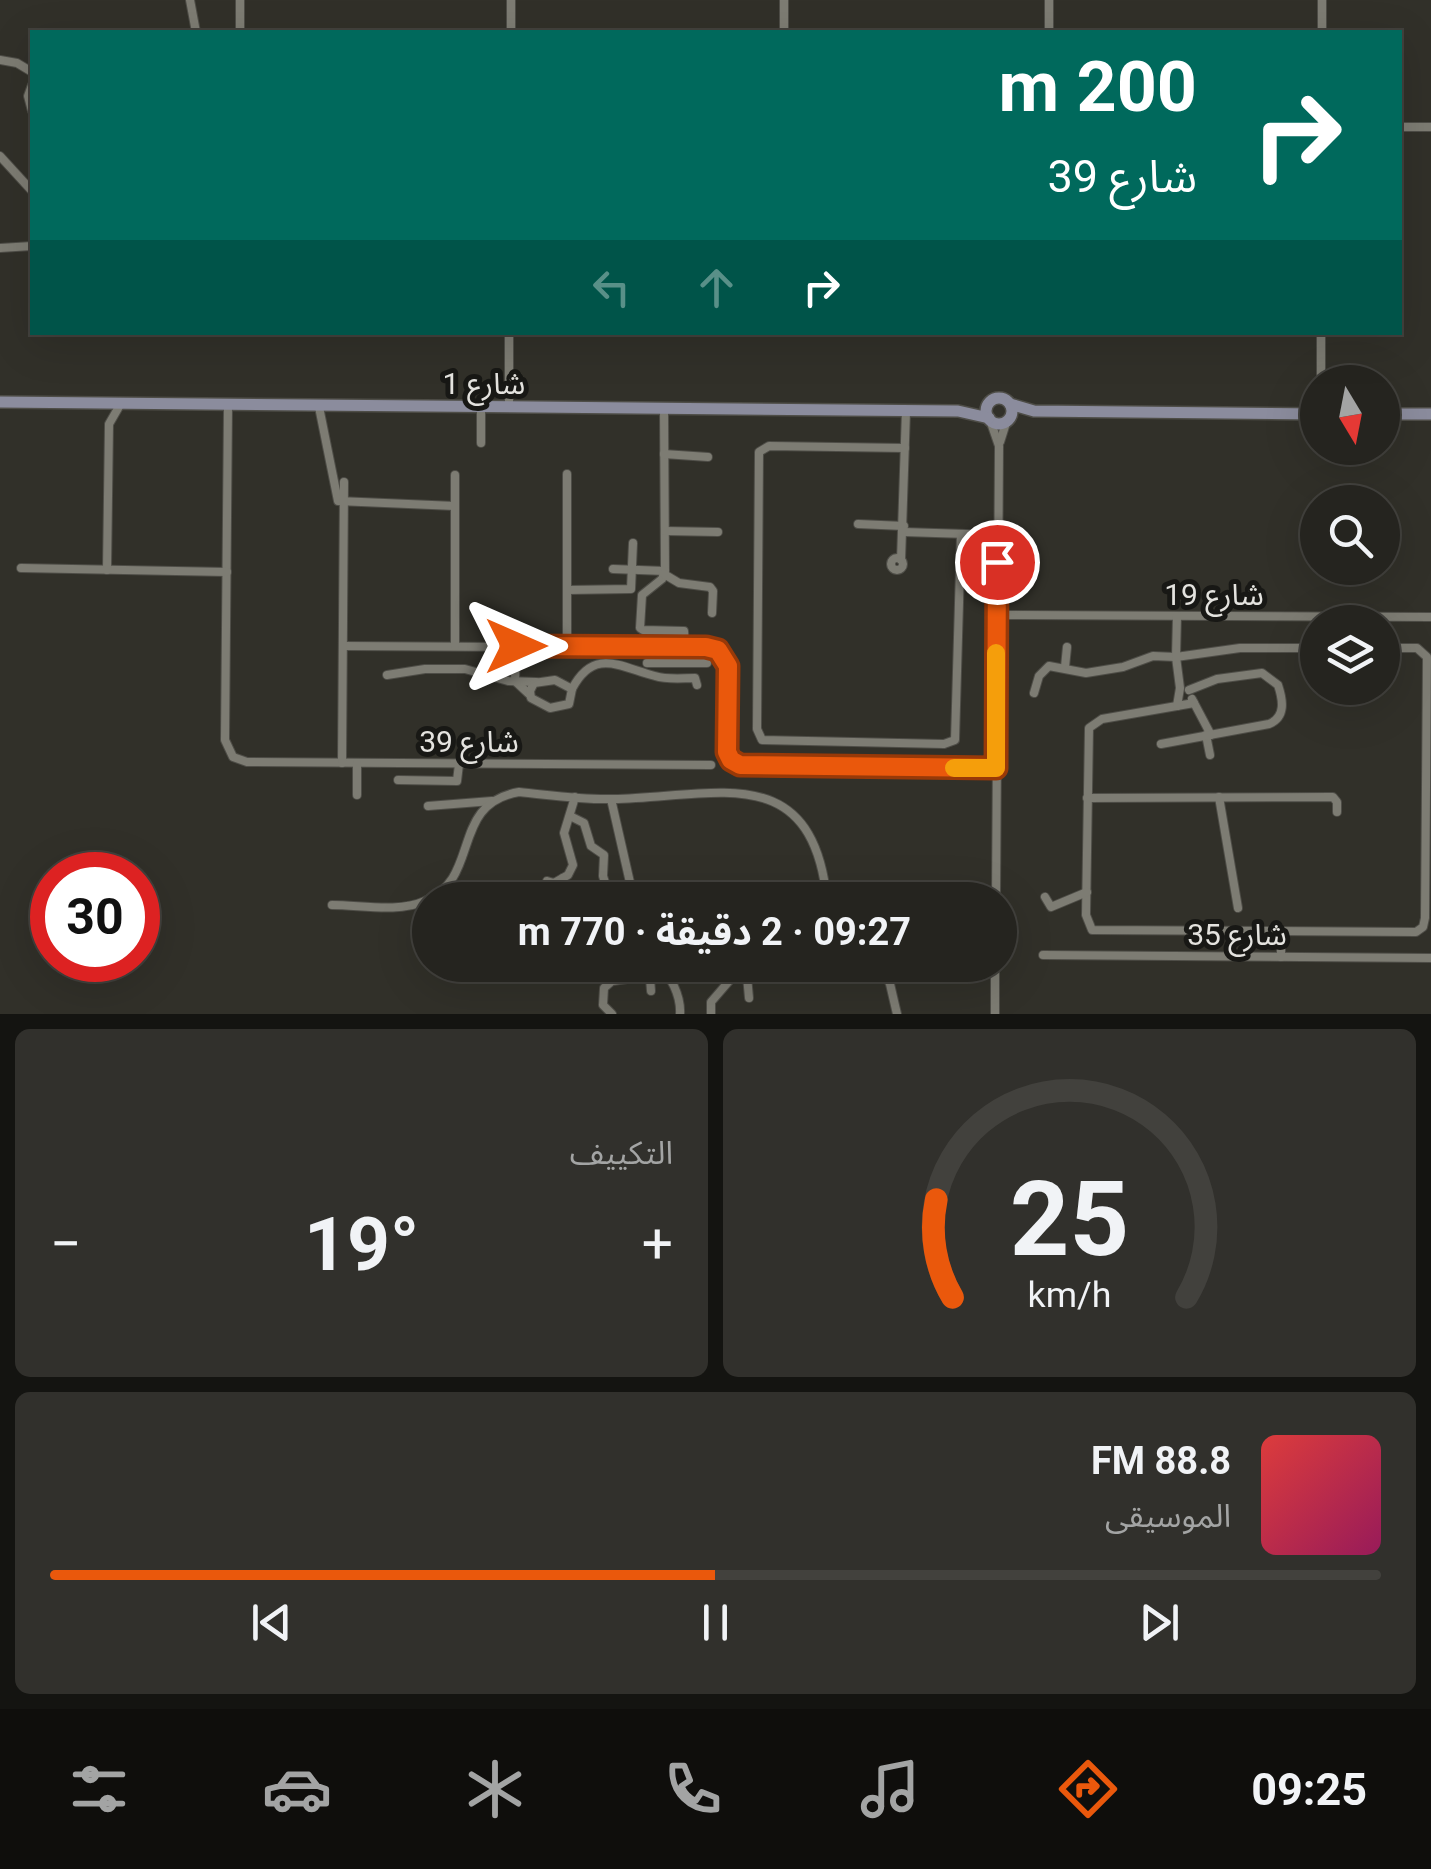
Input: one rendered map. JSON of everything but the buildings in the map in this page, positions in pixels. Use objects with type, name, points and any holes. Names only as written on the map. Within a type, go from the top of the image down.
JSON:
[{"type":"street","points":[[190,0],[196,30]]},
{"type":"street","points":[[240,0],[240,30]]},
{"type":"street","points":[[510,30],[511,0]]},
{"type":"street","points":[[784,0],[784,30]]},
{"type":"street","points":[[1049,0],[1049,30]]},
{"type":"street","points":[[1322,0],[1322,30]]},
{"type":"street","points":[[0,60],[30,71]]},
{"type":"street","points":[[1402,127],[1431,127]]},
{"type":"street","points":[[0,156],[30,190]]},
{"type":"street","points":[[0,248],[30,246]]},
{"type":"street","points":[[509,335],[509,408]]},
{"type":"street","points":[[1321,335],[1321,365]]},
{"type":"street","points":[[996,882],[998,446],[988,404],[998,398],[1034,411],[1300,414]]},
{"type":"street","name":"شارع 1","points":[[3,403],[906,411],[958,411],[988,404]]},
{"type":"street","points":[[998,446],[1010,404]]},
{"type":"street","points":[[107,570],[109,424],[120,405]]},
{"type":"street","points":[[22,568],[227,572],[228,406]]},
{"type":"street","points":[[319,407],[335,496],[344,504],[456,506]]},
{"type":"street","points":[[481,408],[481,443]]},
{"type":"street","points":[[516,646],[515,681],[544,706],[560,708],[571,701],[572,689],[582,672],[597,664],[627,666],[661,678],[695,681],[684,631],[640,628],[642,595],[664,572],[664,409]]},
{"type":"street","points":[[902,560],[906,411]]},
{"type":"street","name":"شارع 1","points":[[958,411],[990,419]]},
{"type":"street","points":[[990,419],[998,423],[1034,411]]},
{"type":"street","points":[[1400,414],[1431,414]]},
{"type":"street","points":[[906,448],[769,446],[759,452],[757,729],[762,740],[944,744],[955,740],[961,534]]},
{"type":"street","points":[[664,454],[708,456]]},
{"type":"street","points":[[567,474],[567,647]]},
{"type":"street","points":[[455,646],[456,475]]},
{"type":"street","points":[[342,763],[344,482]]},
{"type":"street","points":[[858,524],[998,535]]},
{"type":"street","points":[[664,531],[718,532]]},
{"type":"street","points":[[567,590],[629,590],[633,543]]},
{"type":"street","points":[[613,569],[664,572],[680,583],[710,587],[712,613]]},
{"type":"street","name":"شارع 39","points":[[227,572],[225,744],[230,753],[247,762],[711,765]]},
{"type":"street","name":"شارع 19","points":[[996,615],[1431,617]]},
{"type":"street","points":[[1177,616],[1177,706]]},
{"type":"street","points":[[343,646],[718,650],[726,660],[727,752],[735,763],[996,768]]},
{"type":"street","points":[[1065,667],[1068,647]]},
{"type":"street","points":[[1034,692],[1042,670],[1049,666],[1086,673],[1123,667],[1153,656],[1176,657],[1240,648],[1300,648]]},
{"type":"street","points":[[1194,703],[1092,724],[1088,732],[1087,921],[1098,932],[1281,936],[1416,932],[1425,923],[1427,658],[1418,648],[1400,648]]},
{"type":"street","points":[[646,663],[707,663]]},
{"type":"street","points":[[387,675],[425,669],[465,669],[515,681],[555,680],[572,689]]},
{"type":"street","points":[[1161,744],[1274,722],[1283,709],[1278,685],[1272,677],[1257,672],[1188,690]]},
{"type":"street","points":[[531,698],[536,682]]},
{"type":"street","points":[[1180,684],[1188,690],[1208,735],[1210,754]]},
{"type":"street","points":[[357,763],[357,795]]},
{"type":"street","points":[[456,801],[459,764]]},
{"type":"street","points":[[398,780],[456,781]]},
{"type":"street","points":[[428,806],[492,801],[520,792],[612,799],[738,792],[772,801],[798,818],[814,839],[826,882]]},
{"type":"street","points":[[563,878],[562,890],[546,898],[544,890],[563,878],[573,865],[564,833],[575,797]]},
{"type":"street","points":[[1219,797],[1238,908]]},
{"type":"street","points":[[1088,798],[1333,797],[1336,812]]},
{"type":"street","points":[[612,799],[630,882]]},
{"type":"street","points":[[332,905],[411,906],[441,892],[460,865],[475,818],[492,801]]},
{"type":"street","points":[[570,816],[582,821],[589,842],[604,855],[605,882]]},
{"type":"street","points":[[1045,896],[1052,907],[1087,892]]},
{"type":"street","points":[[1281,936],[1282,957]]},
{"type":"street","name":"شارع 35","points":[[1043,956],[1431,958]]},
{"type":"street","points":[[612,982],[604,988],[603,1005],[612,1014]]},
{"type":"street","points":[[651,982],[651,990]]},
{"type":"street","points":[[672,982],[680,1000],[680,1014]]},
{"type":"street","points":[[709,1013],[711,1002],[729,982]]},
{"type":"street","points":[[747,982],[749,998]]},
{"type":"street","points":[[889,982],[894,1011]]},
{"type":"street","points":[[995,982],[995,1014]]},
{"type":"slow traffic","points":[[954,768],[996,768],[996,653]]},
{"type":"route","points":[[516,646],[718,650],[728,666],[727,752],[740,765],[996,768],[997,562]]}]
